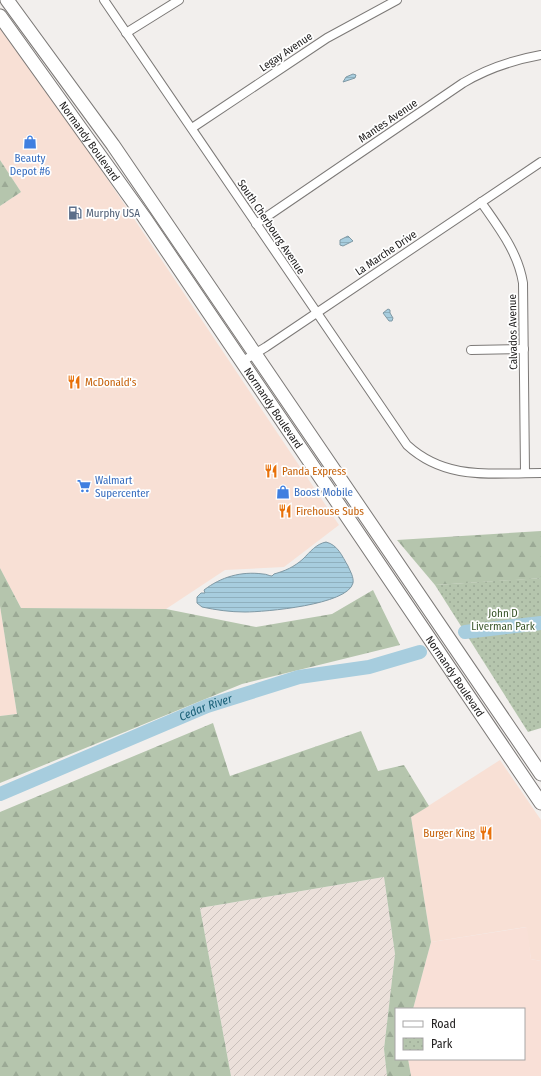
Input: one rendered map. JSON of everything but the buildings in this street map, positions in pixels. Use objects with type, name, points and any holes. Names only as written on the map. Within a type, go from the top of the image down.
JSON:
[{"type":"main road","name":"Normandy Boulevard","points":[[8,0],[113,145],[256,353],[541,774]]},
{"type":"main road","name":"Normandy Boulevard","points":[[0,16],[144,217],[541,803]]},
{"type":"main road","points":[[465,691],[479,695],[508,734],[515,737]]},
{"type":"street","name":"South Cherbourg Avenue","points":[[104,0],[401,438],[417,454],[426,460],[448,470],[462,472],[541,473]]},
{"type":"street","points":[[126,32],[179,0]]},
{"type":"street","name":"Legay Avenue","points":[[192,128],[327,38],[397,0]]},
{"type":"street","name":"Mantes Avenue","points":[[256,224],[473,77],[508,62],[541,55]]},
{"type":"street","name":"La Marche Drive","points":[[243,362],[541,162]]},
{"type":"street","name":"Calvados Avenue","points":[[481,202],[508,240],[520,269],[524,295],[525,473]]},
{"type":"street","points":[[471,350],[524,349]]},
{"type":"shaded area","points":[[0,28],[82,141],[339,525],[284,567],[225,570],[166,609],[21,608],[0,568],[0,206],[21,192],[0,160]]},
{"type":"shaded area","points":[[0,606],[17,714],[0,716]]},
{"type":"shaded area","points":[[500,760],[541,820],[541,961],[531,959],[526,927],[431,942],[411,817]]},
{"type":"shaded area","points":[[384,877],[395,954],[384,1049],[387,1076],[231,1076],[200,908]]},
{"type":"shaded area","points":[[527,927],[531,959],[541,961],[541,1076],[411,1076],[408,1060],[525,1060],[525,1008],[413,1008],[431,942]]},
{"type":"green space","points":[[0,160],[21,192],[0,206]]},
{"type":"green space","points":[[541,531],[541,578],[435,585],[397,540]]},
{"type":"green space","points":[[0,568],[21,608],[166,609],[256,627],[332,614],[373,590],[400,645],[242,684],[0,783],[0,716],[17,714],[0,606]]},
{"type":"green space","name":"John D Liverman Park","points":[[541,578],[541,728],[528,732],[435,585]]},
{"type":"green space","points":[[213,723],[230,776],[361,731],[378,771],[404,765],[429,806],[411,817],[431,942],[413,1008],[395,1008],[395,1060],[408,1060],[411,1076],[387,1076],[384,1049],[395,954],[384,877],[200,908],[231,1076],[0,1076],[0,812]]},
{"type":"water","points":[[353,74],[356,75],[355,78],[343,82],[346,77]]},
{"type":"water","points":[[348,236],[353,241],[343,246],[340,245],[340,240]]},
{"type":"water","points":[[388,309],[390,310],[393,318],[392,321],[389,321],[383,313]]},
{"type":"water","points":[[326,542],[330,543],[339,551],[352,574],[353,579],[353,583],[348,591],[337,597],[304,606],[255,612],[218,610],[202,607],[197,603],[197,597],[201,593],[205,593],[204,590],[224,578],[247,573],[272,576],[293,566],[303,559],[316,546]]},
{"type":"waterway","name":"Cedar River","points":[[465,632],[541,623]]},
{"type":"waterway","name":"Cedar River","points":[[0,794],[207,706],[299,677],[369,667],[420,652]]},
{"type":"place","name":"Beauty Depot #6","points":[[30,142]]},
{"type":"place","name":"Murphy USA","points":[[75,213]]},
{"type":"place","name":"McDonald's","points":[[74,382]]},
{"type":"place","name":"Panda Express","points":[[271,471]]},
{"type":"place","name":"Walmart Supercenter","points":[[84,486]]},
{"type":"place","name":"Boost Mobile","points":[[283,492]]},
{"type":"place","name":"Firehouse Subs","points":[[285,511]]},
{"type":"place","name":"Burger King","points":[[486,833]]}]
